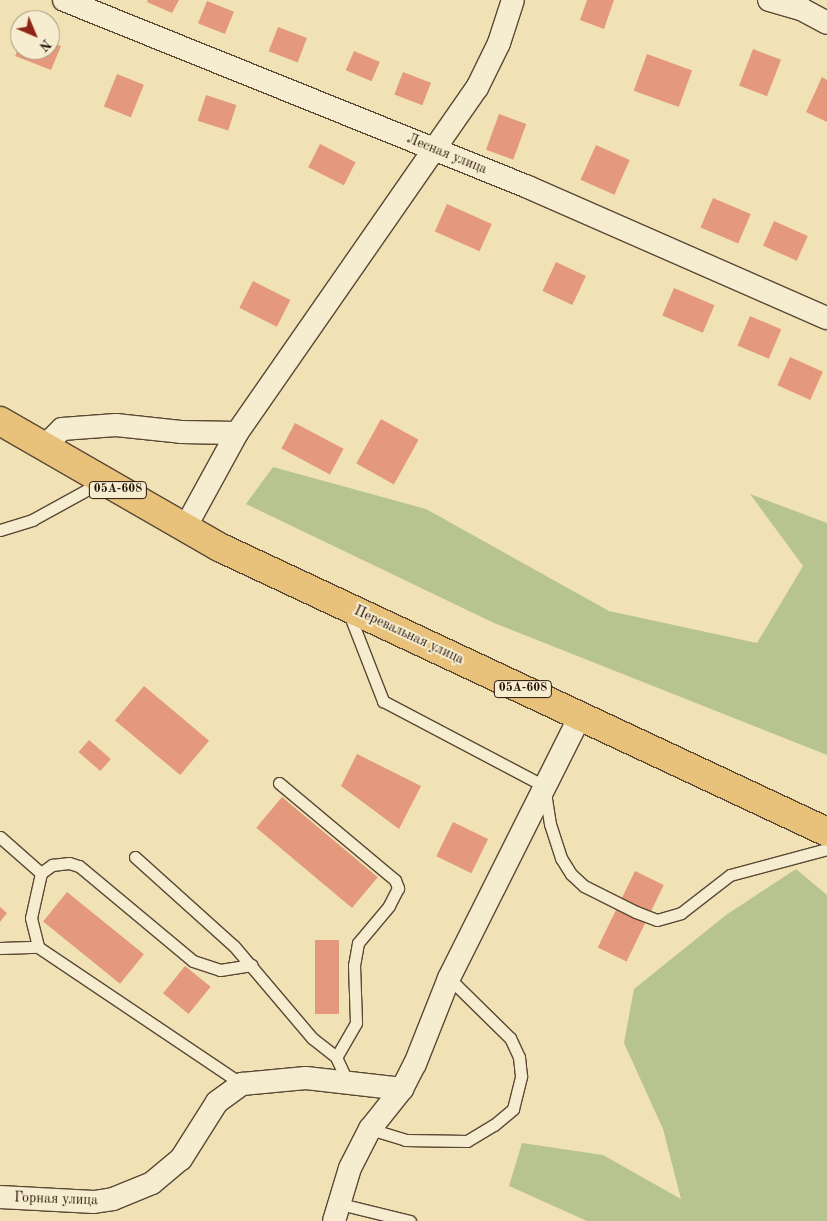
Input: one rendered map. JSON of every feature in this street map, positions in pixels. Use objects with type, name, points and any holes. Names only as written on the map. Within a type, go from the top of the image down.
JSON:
[{"type":"highway","name":"Перевальная улица","points":[[0,421],[185,528],[827,832]]},
{"type":"street","name":"Лесная улица","points":[[64,0],[433,148],[827,318]]},
{"type":"street","points":[[185,528],[237,433],[433,148],[477,88],[499,43],[513,0]]},
{"type":"street","points":[[769,0],[803,10],[827,23]]},
{"type":"street","points":[[44,447],[62,429],[116,425],[181,432],[237,433]]},
{"type":"street","points":[[337,1213],[350,1168],[370,1130],[402,1089],[416,1064],[449,978],[580,716]]},
{"type":"street","points":[[242,1084],[306,1078],[347,1081],[402,1089]]},
{"type":"street","name":"Горная улица","points":[[0,1197],[94,1202],[113,1199],[152,1183],[181,1158],[217,1102],[242,1084]]},
{"type":"lane","points":[[0,530],[32,520],[103,481]]},
{"type":"lane","points":[[346,605],[383,701],[544,786],[553,832],[561,858],[572,874],[584,886],[657,920],[681,913],[730,875],[827,849]]},
{"type":"lane","points":[[279,783],[395,880],[398,888],[389,906],[358,943],[354,965],[356,1023],[336,1057]]},
{"type":"lane","points":[[0,837],[41,872]]},
{"type":"lane","points":[[135,857],[252,965],[312,1038],[336,1057],[347,1081]]},
{"type":"lane","points":[[38,947],[31,918],[41,872],[52,865],[69,863],[79,866],[193,961],[220,970],[252,965]]},
{"type":"lane","points":[[0,948],[38,947],[242,1084]]},
{"type":"lane","points":[[370,1130],[405,1140],[466,1141],[494,1125],[513,1109],[521,1076],[519,1057],[510,1038],[449,978]]},
{"type":"lane","points":[[337,1213],[410,1221]]},
{"type":"green space","points":[[273,467],[426,509],[609,611],[757,643],[803,566],[750,494],[827,523],[827,755],[494,623],[246,504]]},
{"type":"green space","points":[[796,869],[827,895],[827,1221],[587,1221],[509,1186],[522,1143],[603,1155],[681,1199],[663,1129],[624,1043],[634,989],[726,915]]},
{"type":"building","points":[[148,0],[179,0],[172,13],[147,2]]},
{"type":"building","points":[[587,0],[614,0],[604,29],[580,20]]},
{"type":"building","points":[[207,1],[234,12],[225,34],[198,23]]},
{"type":"building","points":[[278,27],[307,38],[298,62],[269,51]]},
{"type":"building","points":[[753,49],[781,60],[767,96],[739,85]]},
{"type":"building","points":[[354,51],[380,62],[372,81],[346,70]]},
{"type":"building","points":[[647,54],[692,70],[679,107],[634,91]]},
{"type":"building","points":[[25,60],[55,60],[51,70]]},
{"type":"building","points":[[403,72],[431,83],[422,105],[394,94]]},
{"type":"building","points":[[117,74],[144,85],[131,117],[104,106]]},
{"type":"building","points":[[822,77],[827,80],[827,122],[806,112]]},
{"type":"building","points":[[206,95],[236,105],[228,131],[198,121]]},
{"type":"building","points":[[499,114],[526,124],[513,160],[486,150]]},
{"type":"building","points":[[320,144],[356,162],[344,185],[308,167]]},
{"type":"building","points":[[596,145],[630,160],[614,195],[581,180]]},
{"type":"building","points":[[713,198],[751,214],[738,243],[700,227]]},
{"type":"building","points":[[447,204],[492,224],[480,251],[435,231]]},
{"type":"building","points":[[774,221],[808,236],[797,261],[763,246]]},
{"type":"building","points":[[556,262],[586,276],[572,305],[542,291]]},
{"type":"building","points":[[253,281],[290,300],[277,327],[239,308]]},
{"type":"building","points":[[674,288],[715,305],[703,333],[662,316]]},
{"type":"building","points":[[750,316],[781,329],[769,359],[737,345]]},
{"type":"building","points":[[790,357],[823,372],[810,400],[777,385]]},
{"type":"building","points":[[381,419],[419,440],[394,484],[356,464]]},
{"type":"building","points":[[295,423],[344,449],[330,474],[281,449]]},
{"type":"building","points":[[144,686],[209,741],[180,775],[115,720]]},
{"type":"building","points":[[89,740],[111,759],[100,771],[79,752]]},
{"type":"building","points":[[357,754],[421,786],[399,829],[341,786]]},
{"type":"building","points":[[282,797],[378,877],[352,908],[256,828]]},
{"type":"building","points":[[453,822],[488,839],[471,873],[436,856]]},
{"type":"building","points":[[635,871],[664,885],[626,961],[598,947]]},
{"type":"building","points":[[67,892],[144,954],[120,984],[43,922]]},
{"type":"building","points":[[0,907],[7,913],[0,922]]},
{"type":"building","points":[[315,940],[339,940],[339,1014],[315,1014]]},
{"type":"building","points":[[185,966],[211,987],[189,1014],[163,993]]}]
